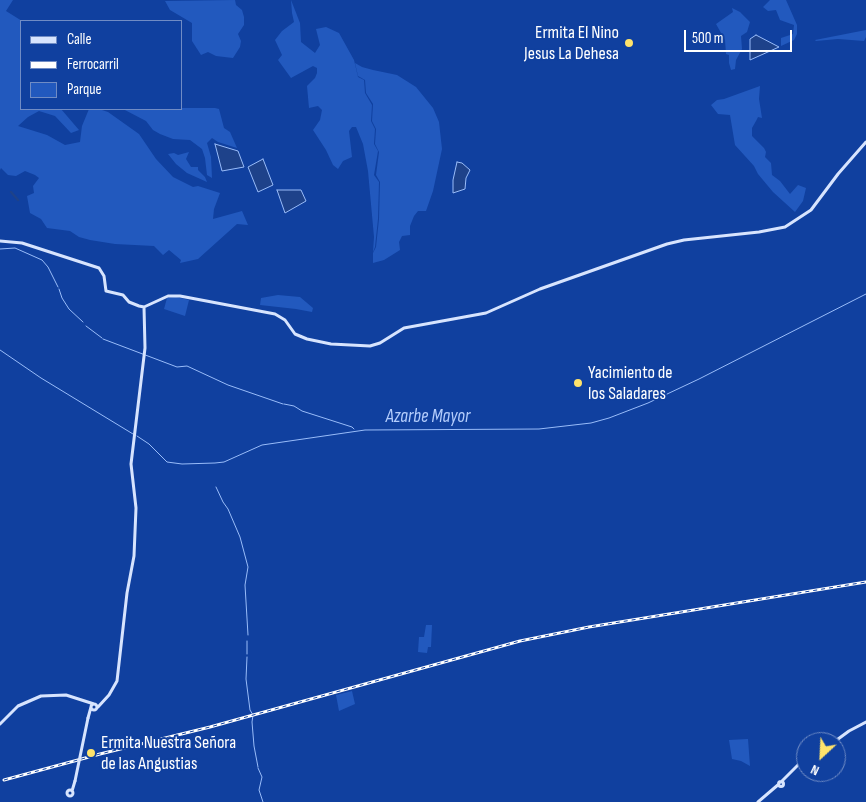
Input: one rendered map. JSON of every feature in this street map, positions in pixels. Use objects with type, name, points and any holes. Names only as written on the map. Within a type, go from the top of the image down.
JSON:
[{"type":"main road","points":[[0,241],[22,243],[99,268],[104,277],[106,291],[123,295],[129,302],[144,307],[168,296],[180,296],[275,314],[285,320],[295,334],[307,339],[344,345],[374,345],[384,341],[401,328],[483,314],[540,289],[667,244],[684,240],[759,232],[785,227],[811,210],[838,174],[866,142]]},
{"type":"main road","points":[[71,790],[75,783],[90,713],[94,706],[104,700],[114,688],[116,681],[127,593],[134,556],[136,518],[131,464],[144,355],[144,307]]},
{"type":"main road","points":[[0,724],[13,710],[36,698],[59,694],[83,700],[94,706]]},
{"type":"main road","points":[[846,733],[866,722]]},
{"type":"main road","points":[[759,802],[777,788],[796,767]]},
{"type":"green space","points":[[0,0],[13,0],[6,11],[20,20],[20,110],[62,110],[79,130],[71,133],[55,116],[39,111],[28,117],[18,126],[47,135],[65,145],[80,142],[82,126],[89,110],[108,112],[139,134],[156,159],[173,177],[193,187],[198,186],[220,193],[214,209],[213,219],[242,211],[248,225],[237,224],[198,259],[180,263],[181,260],[169,250],[163,255],[154,246],[115,244],[90,240],[79,237],[70,231],[47,228],[41,219],[30,213],[27,196],[34,193],[33,186],[39,178],[25,171],[16,176],[8,175],[1,168],[0,170]]},
{"type":"green space","points":[[235,0],[236,5],[242,10],[244,25],[238,34],[241,41],[240,47],[233,58],[216,56],[208,52],[201,55],[192,41],[192,23],[170,10],[165,1]]},
{"type":"green space","points":[[291,0],[300,23],[301,42],[315,53],[320,45],[316,29],[326,27],[339,33],[354,60],[358,77],[364,80],[365,93],[372,105],[371,121],[375,129],[374,144],[378,151],[374,175],[379,182],[378,219],[373,252],[374,237],[368,171],[363,144],[356,127],[352,127],[349,131],[352,157],[343,161],[338,169],[333,165],[313,130],[320,120],[322,110],[318,106],[309,108],[307,86],[315,78],[317,68],[313,66],[291,78],[278,60],[282,55],[275,40],[282,31],[294,22]]},
{"type":"green space","points":[[770,0],[786,0],[797,25],[797,34],[794,40],[781,46],[781,38],[793,34],[794,25],[780,20],[776,10],[768,11],[763,7]]},
{"type":"green space","points":[[732,8],[740,12],[750,22],[747,32],[741,36],[742,49],[736,60],[735,69],[731,70],[729,55],[726,54],[725,40],[716,24],[733,12]]},
{"type":"green space","points":[[866,30],[864,41],[815,40]]},
{"type":"green space","points":[[355,63],[362,67],[397,75],[416,87],[433,108],[439,122],[442,149],[433,191],[426,211],[418,211],[414,216],[410,226],[410,235],[402,236],[399,242],[400,250],[384,260],[373,263],[379,219],[380,182],[376,175],[379,152],[375,144],[376,129],[372,121],[373,104],[366,93],[365,80],[358,76]]},
{"type":"green space","points":[[760,86],[759,99],[762,118],[758,117],[752,128],[752,136],[764,148],[766,152],[765,157],[771,163],[772,175],[780,181],[790,194],[798,185],[806,188],[803,201],[795,212],[773,192],[754,166],[735,145],[730,115],[718,114],[711,105],[717,100]]},
{"type":"green space","points":[[182,108],[219,109],[224,128],[230,132],[237,148],[212,138],[207,143],[211,157],[212,178],[207,175],[202,149],[190,140],[173,139],[160,134],[153,130],[146,121],[125,110],[182,110]]},
{"type":"green space","points":[[189,152],[186,159],[191,167],[198,167],[198,170],[207,182],[187,173],[168,154],[174,153],[178,155]]},
{"type":"green space","points":[[278,295],[300,297],[313,308],[312,312],[260,305],[261,298]]},
{"type":"green space","points":[[176,297],[189,300],[185,316],[164,309],[167,298]]},
{"type":"green space","points":[[426,625],[432,625],[431,647],[428,647],[427,653],[418,652],[419,637],[424,637]]},
{"type":"green space","points":[[352,691],[355,704],[339,711],[336,695]]},
{"type":"green space","points":[[748,739],[750,766],[732,759],[729,740]]},
{"type":"shaded area","points":[[756,35],[779,47],[750,60],[750,39]]},
{"type":"shaded area","points":[[215,144],[238,151],[244,167],[222,171]]},
{"type":"shaded area","points":[[263,159],[273,185],[258,192],[248,167]]},
{"type":"shaded area","points":[[457,162],[462,163],[470,170],[466,178],[465,189],[453,193],[453,180]]},
{"type":"shaded area","points":[[277,190],[301,190],[306,201],[285,213]]},
{"type":"waterway","points":[[11,192],[18,200]]},
{"type":"waterway","points":[[0,249],[15,248],[42,260],[48,267],[58,287]]},
{"type":"waterway","points":[[59,289],[69,309],[83,322]]},
{"type":"waterway","name":"Azarbe Mayor","points":[[137,436],[149,444],[167,462],[182,464],[224,462],[262,445],[365,430],[539,429],[591,423],[648,403],[866,294]]},
{"type":"waterway","points":[[86,326],[102,338]]},
{"type":"waterway","points":[[103,339],[177,367],[187,366],[228,385],[283,404]]},
{"type":"waterway","name":"Azarbe Mayor","points":[[0,350],[41,378],[133,434]]},
{"type":"waterway","points":[[284,404],[354,429]]},
{"type":"waterway","points":[[216,487],[240,537],[248,567],[245,585],[248,635]]},
{"type":"waterway","points":[[247,641],[247,654]]},
{"type":"waterway","points":[[247,657],[246,679],[250,710],[253,715],[254,746],[258,767]]},
{"type":"waterway","points":[[258,768],[262,777],[259,790],[263,802]]},
{"type":"railway","points":[[4,780],[210,727],[520,641],[589,627],[866,582]]},
{"type":"place","name":"Ermita El Nino Jesus La Dehesa","points":[[629,43]]},
{"type":"place","name":"Yacimiento de los Saladares","points":[[578,383]]},
{"type":"place","name":"Ermita Nuestra Señora de las Angustias","points":[[91,753]]}]
